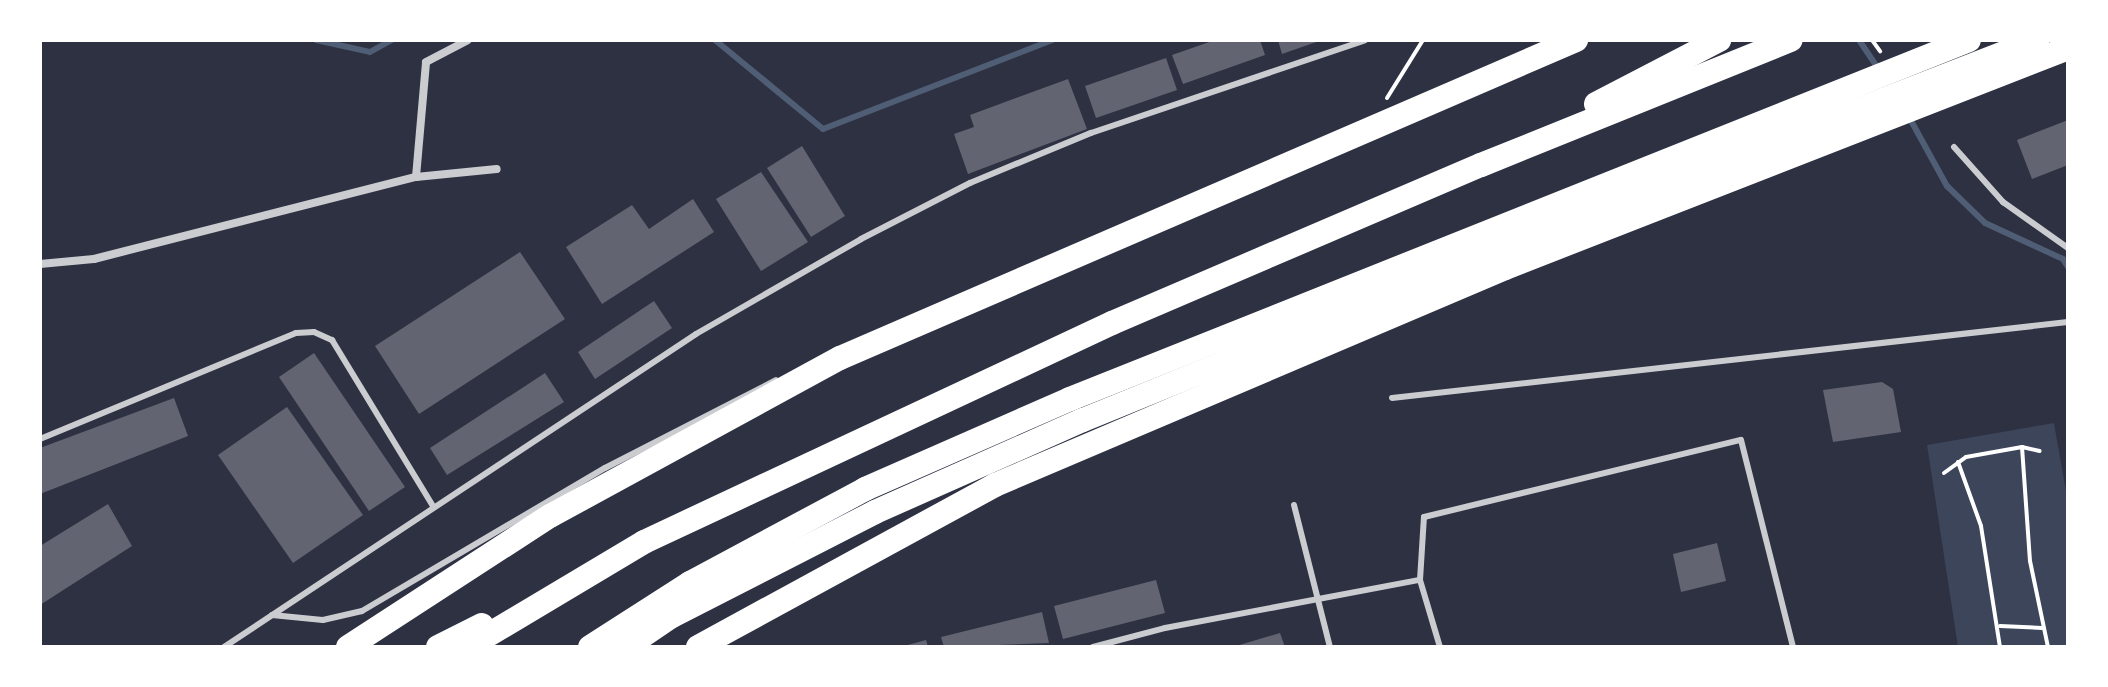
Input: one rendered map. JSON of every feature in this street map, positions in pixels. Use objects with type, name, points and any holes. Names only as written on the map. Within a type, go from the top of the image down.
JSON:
[{"type":"highway","points":[[348,647],[550,516],[840,358],[1576,40]]},
{"type":"highway","points":[[1481,165],[1719,40]]},
{"type":"highway","points":[[438,647],[644,542],[1112,323],[1481,165],[1791,40]]},
{"type":"highway","points":[[1911,76],[1969,40]]},
{"type":"highway","points":[[670,617],[875,512],[1083,420],[1911,76],[2038,40]]},
{"type":"highway","points":[[698,647],[995,485],[1505,268],[2068,48]]},
{"type":"highway","points":[[590,647],[690,583],[865,489],[1070,399],[1870,93]]},
{"type":"highway","points":[[626,647],[865,489]]},
{"type":"highway","points":[[468,647],[644,542]]},
{"type":"street","points":[[416,177],[426,62],[468,40]]},
{"type":"street","points":[[40,264],[94,259],[416,177],[497,169]]},
{"type":"lane","points":[[224,647],[696,334],[970,183],[1091,133],[1365,40]]},
{"type":"lane","points":[[793,370],[1382,119],[1521,52]]},
{"type":"lane","points":[[1954,147],[2003,202],[2068,248]]},
{"type":"lane","points":[[1392,398],[2068,322]]},
{"type":"lane","points":[[40,439],[296,333],[314,332],[332,340],[433,506]]},
{"type":"lane","points":[[272,615],[323,620],[362,611],[605,468],[780,377]]},
{"type":"lane","points":[[1440,647],[1420,580],[1424,517],[1741,440],[1793,647]]},
{"type":"lane","points":[[1294,505],[1330,647]]},
{"type":"lane","points":[[1093,647],[1318,598],[1420,580]]},
{"type":"path","points":[[1382,119],[1389,88],[1423,40]]},
{"type":"path","points":[[1944,473],[1958,462],[2022,447],[2040,451]]},
{"type":"path","points":[[2022,447],[2026,519],[2048,647]]},
{"type":"path","points":[[1958,462],[1981,526],[2000,626],[2000,647]]},
{"type":"path","points":[[2000,626],[2043,628]]},
{"type":"shaded area","points":[[2054,423],[2068,503],[2068,647],[1958,647],[1927,445]]},
{"type":"building","points":[[1215,40],[1260,40],[1265,55],[1183,84],[1172,55]]},
{"type":"building","points":[[1278,40],[1322,40],[1282,54]]},
{"type":"building","points":[[1166,58],[1177,90],[1096,118],[1085,86]]},
{"type":"building","points":[[1068,79],[1087,129],[968,174],[954,134],[974,127],[970,115]]},
{"type":"building","points":[[2068,120],[2068,165],[2032,179],[2017,140]]},
{"type":"building","points":[[802,146],[845,216],[811,237],[767,168]]},
{"type":"building","points":[[761,172],[808,242],[761,271],[716,199]]},
{"type":"building","points":[[693,199],[714,232],[602,304],[566,247],[632,205],[649,229]]},
{"type":"building","points":[[520,252],[565,319],[419,414],[375,346]]},
{"type":"building","points":[[654,301],[672,328],[595,379],[578,352]]},
{"type":"building","points":[[314,353],[405,487],[369,511],[279,377]]},
{"type":"building","points":[[545,373],[564,402],[447,475],[430,448]]},
{"type":"building","points":[[1882,382],[1893,389],[1901,432],[1833,442],[1823,390]]},
{"type":"building","points":[[174,398],[188,436],[40,494],[40,448]]},
{"type":"building","points":[[287,407],[363,515],[293,563],[218,455]]},
{"type":"building","points":[[108,504],[132,546],[40,605],[40,546]]},
{"type":"building","points":[[1717,543],[1726,581],[1681,592],[1673,554]]},
{"type":"building","points":[[1156,580],[1165,613],[1063,639],[1054,606]]},
{"type":"building","points":[[1042,612],[1049,643],[944,647],[941,637]]},
{"type":"building","points":[[1280,633],[1285,647],[1236,647],[1236,646]]},
{"type":"building","points":[[926,640],[928,647],[904,647],[904,646]]},
{"type":"waterway","points":[[316,40],[370,52],[392,40]]},
{"type":"waterway","points":[[715,40],[823,129],[1052,40]]},
{"type":"waterway","points":[[1859,40],[1879,70]]},
{"type":"waterway","points":[[1909,117],[1947,186],[1985,223],[2063,259],[2068,267]]}]
